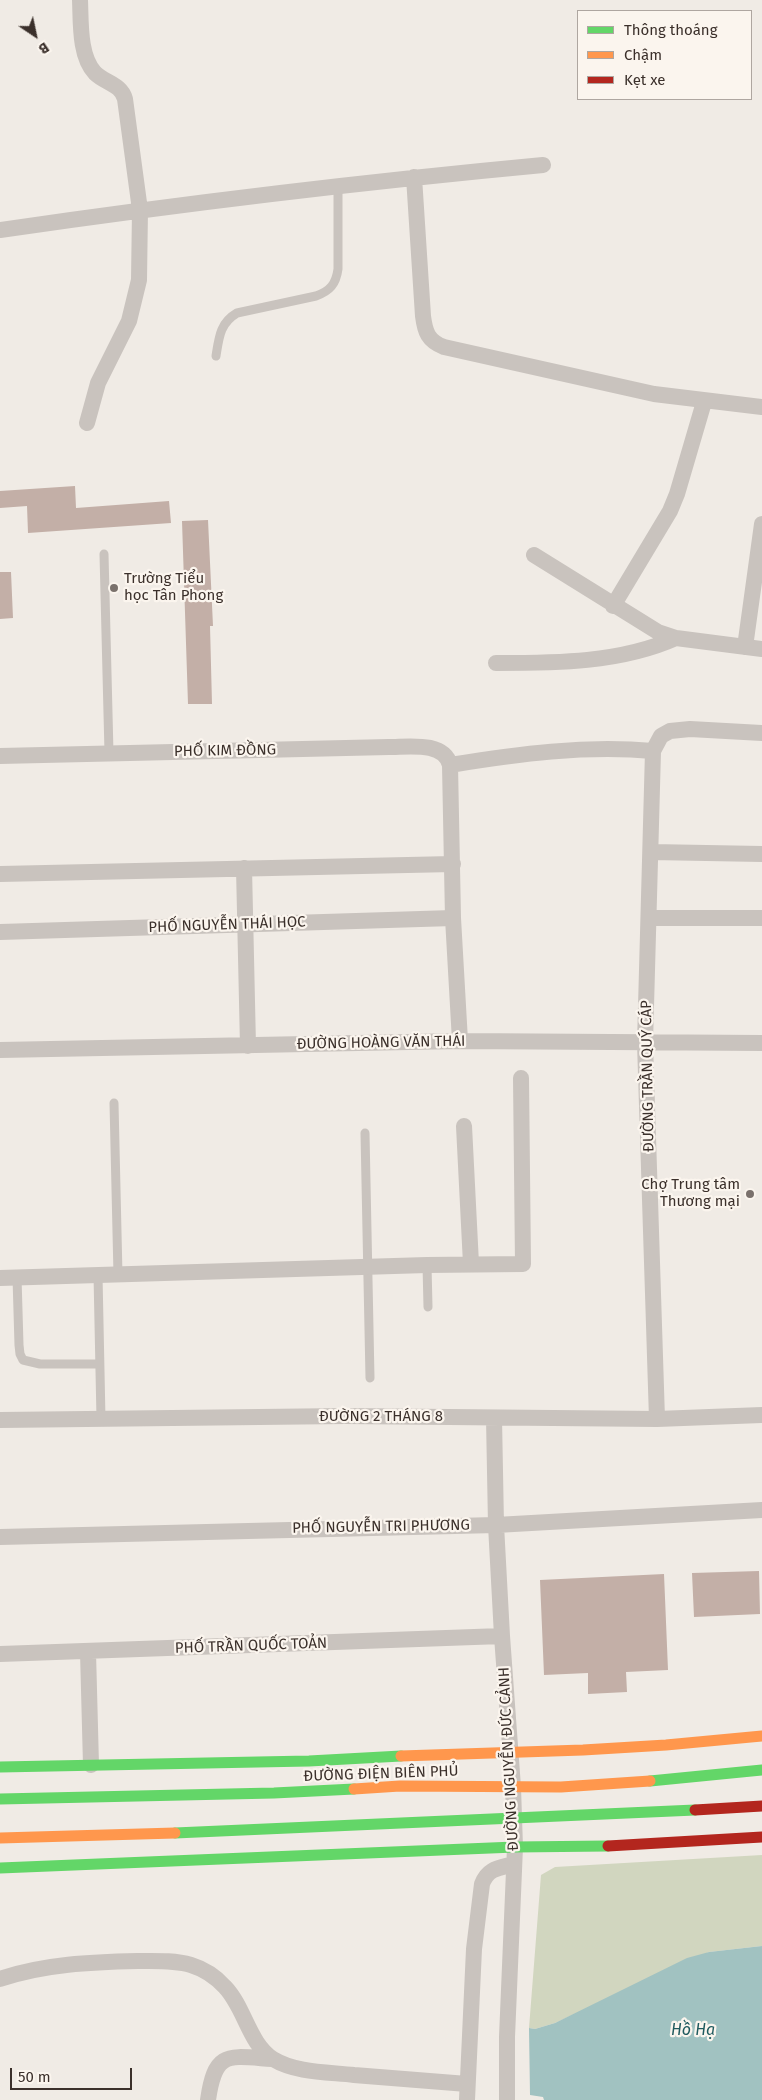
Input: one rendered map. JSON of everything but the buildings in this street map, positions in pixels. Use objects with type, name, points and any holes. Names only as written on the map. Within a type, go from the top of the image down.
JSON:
[{"type":"main road","name":"ĐƯỜNG ĐIỆN BIÊN PHỦ","points":[[0,1767],[309,1761],[511,1753],[666,1745],[762,1736]]},
{"type":"main road","name":"ĐƯỜNG ĐIỆN BIÊN PHỦ","points":[[0,1799],[274,1793],[400,1786],[513,1787],[604,1785],[762,1770]]},
{"type":"main road","points":[[0,1838],[246,1831],[762,1806]]},
{"type":"main road","points":[[0,1868],[515,1846],[621,1846],[762,1836]]},
{"type":"street","points":[[80,0],[85,52],[90,66],[102,79],[116,86],[124,94],[140,210],[139,280],[136,299],[129,321],[98,382],[87,423]]},
{"type":"street","points":[[0,230],[140,210],[543,165]]},
{"type":"street","points":[[414,178],[423,316],[426,334],[434,343],[469,353],[654,394],[704,402],[762,407]]},
{"type":"street","points":[[613,606],[670,511],[683,475],[704,402]]},
{"type":"street","points":[[745,647],[762,524]]},
{"type":"street","points":[[534,556],[641,623],[676,638],[762,649]]},
{"type":"street","points":[[496,663],[533,663],[621,656],[655,647],[676,638]]},
{"type":"street","name":"ĐƯỜNG TRẦN QUÝ CÁP","points":[[658,1419],[645,1043],[653,751],[661,736],[670,731],[690,729],[762,733]]},
{"type":"street","name":"PHỐ KIM ĐỒNG","points":[[0,756],[389,746],[423,747],[442,752],[449,761]]},
{"type":"street","points":[[460,1041],[449,761],[573,749],[653,751]]},
{"type":"street","points":[[651,852],[762,854]]},
{"type":"street","points":[[0,874],[453,864]]},
{"type":"street","points":[[244,868],[248,1046]]},
{"type":"street","name":"PHỐ NGUYỄN THÁI HỌC","points":[[0,932],[454,918]]},
{"type":"street","points":[[649,918],[762,918]]},
{"type":"street","name":"ĐƯỜNG HOÀNG VĂN THÁI","points":[[0,1050],[460,1041],[762,1043]]},
{"type":"street","points":[[0,1278],[427,1265],[523,1264],[521,1078]]},
{"type":"street","points":[[464,1126],[471,1264]]},
{"type":"street","name":"ĐƯỜNG 2 THÁNG 8","points":[[0,1420],[345,1416],[658,1419],[762,1415]]},
{"type":"street","name":"ĐƯỜNG NGUYỄN ĐỨC CẢNH","points":[[494,1418],[496,1525],[511,1753],[515,1846],[507,2037],[507,2100]]},
{"type":"street","name":"PHỐ NGUYỄN TRI PHƯƠNG","points":[[0,1537],[496,1525],[762,1510]]},
{"type":"street","name":"PHỐ TRẦN QUỐC TOẢN","points":[[0,1654],[502,1636]]},
{"type":"street","points":[[88,1652],[91,1765]]},
{"type":"street","points":[[0,1979],[36,1970],[84,1964],[153,1961],[191,1965],[207,1972],[227,1988],[242,2012],[256,2042],[272,2058],[293,2067],[321,2072],[467,2092],[474,1949],[482,1884],[486,1875],[491,1870],[514,1864]]},
{"type":"street","points":[[208,2100],[213,2075],[216,2067],[222,2060],[233,2058],[272,2058]]},
{"type":"lane","points":[[216,356],[222,326],[237,313],[316,296],[326,292],[333,286],[338,269],[338,187]]},
{"type":"lane","points":[[104,554],[109,753]]},
{"type":"lane","points":[[114,1102],[118,1274]]},
{"type":"lane","points":[[366,1133],[370,1378]]},
{"type":"lane","points":[[427,1265],[428,1307]]},
{"type":"lane","points":[[98,1275],[101,1419]]},
{"type":"lane","points":[[17,1277],[19,1345],[23,1360],[40,1364],[99,1364]]},
{"type":"green space","points":[[762,1855],[762,1946],[709,1952],[555,2023],[535,2029],[529,2028],[541,1875],[555,1867]]},
{"type":"water","name":"Hồ Hạ","points":[[762,1946],[762,2100],[544,2100],[543,2097],[530,2095],[529,2028],[535,2029],[555,2023],[687,1958],[709,1952]]},
{"type":"traffic: fast","points":[[0,1767],[309,1761],[401,1756]]},
{"type":"traffic: fast","points":[[650,1781],[762,1770]]},
{"type":"traffic: fast","points":[[0,1799],[274,1793],[354,1789]]},
{"type":"traffic: fast","points":[[175,1833],[695,1810]]},
{"type":"traffic: fast","points":[[0,1868],[515,1847],[608,1846]]},
{"type":"traffic: slow","points":[[401,1756],[583,1750],[762,1736]]},
{"type":"traffic: slow","points":[[354,1789],[400,1786],[561,1787],[650,1781]]},
{"type":"traffic: slow","points":[[0,1838],[175,1833]]},
{"type":"traffic: jam","points":[[695,1810],[762,1806]]},
{"type":"traffic: jam","points":[[608,1846],[762,1837]]},
{"type":"place","name":"Trường Tiểu học Tân Phong","points":[[114,588]]},
{"type":"place","name":"Chợ Trung tâm Thương mại","points":[[750,1194]]}]
